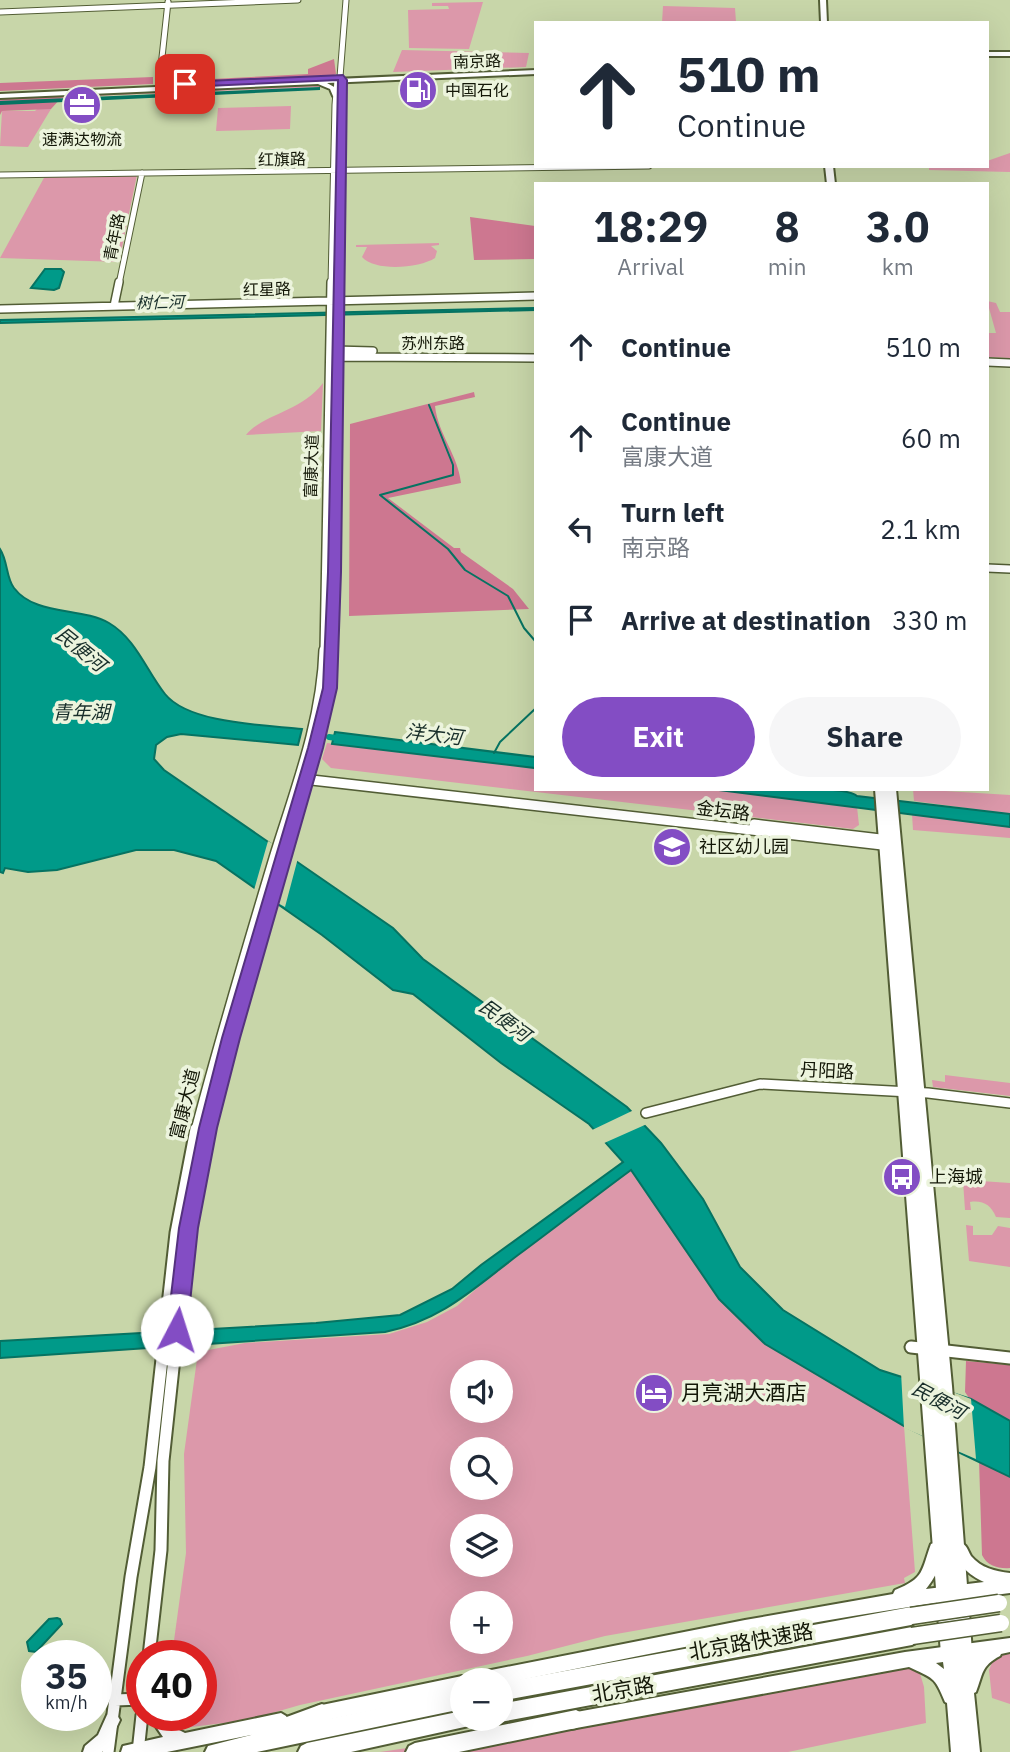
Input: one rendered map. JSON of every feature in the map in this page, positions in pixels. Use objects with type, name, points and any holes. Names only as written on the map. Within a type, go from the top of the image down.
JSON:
[{"type":"highway","points":[[817,0],[818,21]]},
{"type":"highway","points":[[823,0],[824,21]]},
{"type":"highway","points":[[881,791],[890,843],[912,1092],[942,1446],[956,1653]]},
{"type":"highway","points":[[890,791],[890,843]]},
{"type":"highway","name":"北京路快速路","points":[[513,1690],[911,1616],[1010,1602]]},
{"type":"highway","name":"北京路快速路","points":[[513,1711],[898,1638],[1010,1622]]},
{"type":"highway","points":[[212,1752],[450,1702]]},
{"type":"highway","points":[[212,1752],[322,1713]]},
{"type":"highway","points":[[415,1752],[576,1719]]},
{"type":"highway","points":[[307,1752],[450,1723]]},
{"type":"main road","points":[[989,55],[1010,55]]},
{"type":"main road","name":"南京路","points":[[0,94],[534,71]]},
{"type":"main road","name":"南京路","points":[[0,94],[534,71]]},
{"type":"main road","points":[[304,82],[328,84],[339,96],[349,84],[371,79]]},
{"type":"main road","points":[[947,1524],[969,1565],[989,1578],[1010,1580]]},
{"type":"main road","points":[[867,1605],[921,1586],[931,1571],[947,1524]]},
{"type":"main road","name":"北京路","points":[[513,1674],[867,1605],[1010,1586]]},
{"type":"main road","points":[[959,1752],[962,1715],[976,1664],[985,1655],[1010,1646]]},
{"type":"main road","name":"北京路","points":[[454,1752],[534,1733],[576,1719],[905,1660],[1010,1646]]},
{"type":"main road","points":[[956,1653],[962,1715],[972,1752]]},
{"type":"main road","points":[[905,1660],[922,1663],[939,1673],[962,1715]]},
{"type":"main road","points":[[135,1751],[450,1686]]},
{"type":"main road","points":[[91,1752],[103,1740],[107,1731]]},
{"type":"main road","points":[[165,1731],[173,1737],[186,1740]]},
{"type":"street","points":[[0,12],[168,3],[298,0]]},
{"type":"street","name":"富康大道","points":[[167,1374],[171,1331],[188,1228],[208,1128],[267,895],[330,688],[337,171],[346,0]]},
{"type":"street","points":[[159,86],[168,3]]},
{"type":"street","name":"红旗路","points":[[0,175],[534,168]]},
{"type":"street","name":"青年路","points":[[114,306],[142,173]]},
{"type":"street","name":"红星路","points":[[0,309],[534,296]]},
{"type":"street","name":"富康大道","points":[[335,301],[338,328],[335,354]]},
{"type":"street","points":[[338,328],[350,345],[378,354]]},
{"type":"street","name":"苏州东路","points":[[335,354],[534,352]]},
{"type":"street","points":[[335,380],[344,368],[356,360],[378,354]]},
{"type":"street","name":"苏州东路","points":[[378,354],[534,358]]},
{"type":"street","points":[[989,364],[1010,365]]},
{"type":"street","points":[[989,568],[1010,569]]},
{"type":"street","name":"金坛路","points":[[303,777],[890,843]]},
{"type":"street","name":"丹阳路","points":[[646,1113],[760,1083],[912,1092],[1010,1103]]},
{"type":"street","points":[[911,1347],[1010,1358]]},
{"type":"street","points":[[151,1640],[161,1550],[167,1374]]},
{"type":"street","points":[[112,1720],[167,1374]]},
{"type":"street","points":[[115,1700],[126,1700]]},
{"type":"street","points":[[108,1752],[111,1731]]},
{"type":"street","points":[[135,1751],[139,1731]]},
{"type":"shaded area","points":[[483,2],[469,49],[409,48],[408,10],[449,9],[448,6],[432,6],[432,3]]},
{"type":"shaded area","points":[[663,6],[735,8],[736,21],[662,21]]},
{"type":"shaded area","points":[[402,50],[529,53],[526,67],[393,72]]},
{"type":"shaded area","points":[[334,59],[336,74],[329,77],[161,83],[162,74],[192,80],[308,74],[308,69]]},
{"type":"shaded area","points":[[153,77],[153,84],[0,91],[0,83]]},
{"type":"shaded area","points":[[326,84],[331,90],[322,87],[69,97],[72,94]]},
{"type":"shaded area","points":[[72,94],[61,98],[51,109],[2,111],[0,115],[0,97]]},
{"type":"shaded area","points":[[291,106],[290,129],[216,131],[218,108]]},
{"type":"shaded area","points":[[51,109],[28,147],[0,146],[2,111]]},
{"type":"shaded area","points":[[1010,153],[1010,172],[929,170],[989,168],[989,160]]},
{"type":"shaded area","points":[[137,175],[119,262],[0,258],[45,176]]},
{"type":"shaded area","points":[[470,217],[534,226],[534,259],[474,260]]},
{"type":"shaded area","points":[[439,243],[431,246],[437,251],[435,258],[398,267],[368,262],[362,257],[367,247],[356,247],[356,245]]},
{"type":"shaded area","points":[[989,301],[996,303],[1000,312],[1010,312],[1010,358],[989,357],[989,333],[996,333]]},
{"type":"shaded area","points":[[323,383],[321,431],[246,435],[262,422],[304,401]]},
{"type":"shaded area","points":[[474,392],[475,397],[435,406],[461,483],[388,498],[513,589],[529,609],[349,616],[350,424]]},
{"type":"shaded area","points":[[327,743],[534,768],[534,791],[727,791],[857,807],[859,825],[853,829],[331,768],[322,759]]},
{"type":"shaded area","points":[[913,791],[1010,795],[1010,814],[914,801]]},
{"type":"shaded area","points":[[912,814],[1010,827],[1010,838],[913,830]]},
{"type":"shaded area","points":[[945,1075],[1010,1083],[1010,1096],[933,1087],[932,1080],[945,1082]]},
{"type":"shaded area","points":[[631,1170],[719,1299],[765,1344],[904,1426],[915,1572],[904,1578],[905,1583],[605,1636],[471,1668],[450,1668],[450,1673],[300,1705],[248,1720],[217,1724],[217,1640],[174,1640],[186,1553],[184,1454],[198,1352],[245,1343],[389,1334],[427,1322],[457,1306],[493,1274]]},
{"type":"shaded area","points":[[963,1181],[1010,1183],[1010,1218],[996,1217],[989,1206],[979,1202],[970,1202],[971,1210],[965,1210]]},
{"type":"shaded area","points":[[966,1225],[973,1226],[973,1235],[992,1235],[998,1226],[1010,1228],[1010,1267],[969,1261]]},
{"type":"shaded area","points":[[966,1361],[1010,1365],[1010,1421],[969,1398],[965,1392]]},
{"type":"shaded area","points":[[979,1460],[1010,1477],[1010,1568],[994,1566],[982,1555]]},
{"type":"shaded area","points":[[1010,1650],[1010,1704],[992,1698],[989,1670],[994,1658]]},
{"type":"shaded area","points":[[898,1667],[919,1670],[924,1687],[926,1723],[788,1752],[380,1752],[709,1704]]},
{"type":"water","points":[[319,89],[0,104],[0,102]]},
{"type":"water","points":[[45,269],[61,269],[64,272],[59,288],[31,288]]},
{"type":"water","points":[[534,308],[0,323],[0,320]]},
{"type":"water","points":[[0,549],[11,584],[23,597],[46,607],[98,618],[109,623],[126,637],[158,685],[176,704],[191,712],[229,721],[302,729],[298,745],[181,734],[167,737],[156,745],[154,759],[164,770],[393,928],[423,959],[627,1107],[661,1143],[703,1199],[740,1267],[783,1310],[880,1370],[971,1399],[1010,1421],[1010,1477],[904,1426],[765,1344],[719,1299],[631,1170],[456,1302],[405,1327],[385,1332],[0,1358],[0,1341],[316,1323],[400,1315],[452,1289],[623,1162],[589,1124],[501,1063],[413,994],[393,990],[322,935],[216,861],[174,850],[136,850],[57,870],[28,872],[5,868],[3,873],[0,872]]},
{"type":"water","points":[[335,732],[534,757],[534,768],[332,744]]},
{"type":"water","points":[[727,791],[848,792],[857,796],[1010,814],[1010,827]]},
{"type":"water","points":[[49,1619],[60,1619],[62,1624],[47,1640],[29,1640]]},
{"type":"pier","points":[[268,841],[298,858],[285,907],[254,890]]},
{"type":"pier","points":[[634,1110],[647,1124],[602,1144],[590,1131]]},
{"type":"pier","points":[[197,1326],[195,1348],[151,1351],[154,1329]]},
{"type":"pier","points":[[901,1372],[971,1399],[976,1459],[904,1428]]},
{"type":"waterway","points":[[429,405],[453,465],[453,475],[380,495],[448,549],[465,570],[508,596],[524,628],[534,640]]},
{"type":"waterway","points":[[494,753],[500,742],[534,710]]},
{"type":"waterway","name":"洋大河","points":[[329,737],[343,739]]},
{"type":"place","name":"中国石化","points":[[418,90]]},
{"type":"place","name":"速满达物流","points":[[82,105]]},
{"type":"place","name":"社区幼儿园","points":[[672,847]]},
{"type":"place","name":"上海城","points":[[902,1177]]},
{"type":"place","name":"月亮湖大酒店","points":[[654,1393]]},
{"type":"route","points":[[177,1330],[188,1228],[208,1128],[261,932],[316,748],[330,688],[335,572],[342,80],[340,77],[185,84]]},
{"type":"water label","name":"树仁河","points":[[160,302]]},
{"type":"water label","name":"民便河","points":[[81,649]]},
{"type":"water label","name":"青年湖","points":[[81,712]]},
{"type":"water label","name":"民便河","points":[[505,1020]]},
{"type":"water label","name":"民便河","points":[[939,1400]]}]
